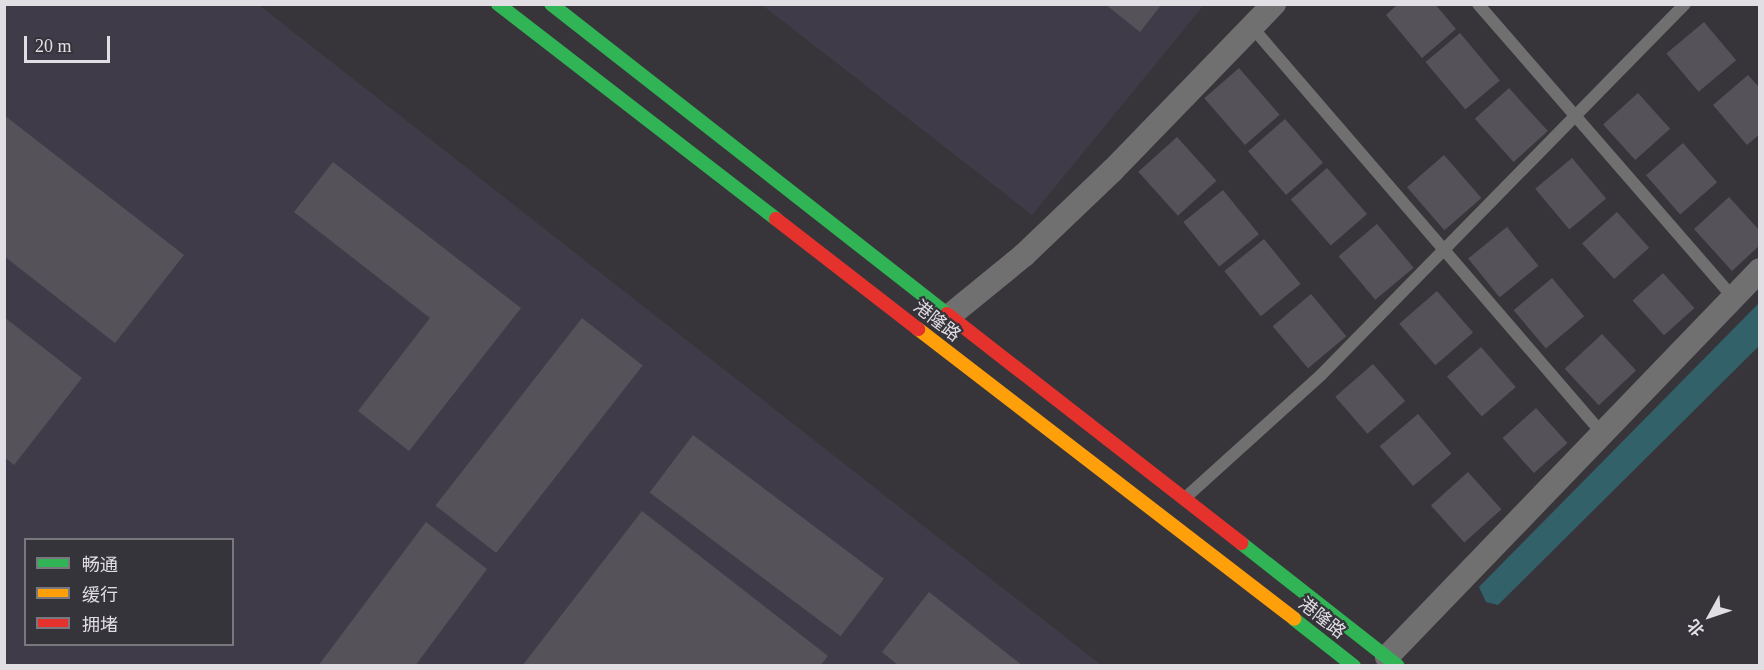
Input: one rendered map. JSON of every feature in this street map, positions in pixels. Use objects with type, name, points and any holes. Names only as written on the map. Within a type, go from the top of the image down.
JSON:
[{"type":"main road","name":"港隆路","points":[[498,4],[1354,666]]},
{"type":"main road","name":"港隆路","points":[[551,4],[1182,501],[1392,661]]},
{"type":"street","points":[[948,317],[1024,255],[1104,179],[1274,4]]},
{"type":"street","points":[[1392,661],[1600,432],[1760,270]]},
{"type":"lane","points":[[1478,4],[1733,297]]},
{"type":"lane","points":[[1182,501],[1322,375],[1685,4]]},
{"type":"lane","points":[[1252,27],[1600,432]]},
{"type":"shaded area","points":[[4,5],[259,5],[1101,665],[5,665]]},
{"type":"shaded area","points":[[762,5],[1204,5],[1032,215]]},
{"type":"water","points":[[1759,303],[1759,346],[1498,605],[1486,602],[1479,587]]},
{"type":"building","points":[[1105,4],[1162,4],[1140,32]]},
{"type":"building","points":[[1398,4],[1435,4],[1456,29],[1422,58],[1386,15]]},
{"type":"building","points":[[1704,22],[1736,60],[1699,92],[1666,53]]},
{"type":"building","points":[[1460,33],[1500,80],[1465,109],[1426,62]]},
{"type":"building","points":[[1239,68],[1280,115],[1245,145],[1204,98]]},
{"type":"building","points":[[1748,75],[1760,88],[1760,134],[1747,145],[1713,105]]},
{"type":"building","points":[[1509,88],[1548,131],[1514,162],[1475,119]]},
{"type":"building","points":[[1638,93],[1670,129],[1635,160],[1603,124]]},
{"type":"building","points":[[4,115],[184,255],[115,343],[4,256]]},
{"type":"building","points":[[1285,119],[1323,163],[1286,195],[1248,151]]},
{"type":"building","points":[[1177,137],[1216,181],[1178,216],[1138,172]]},
{"type":"building","points":[[1683,143],[1717,182],[1680,214],[1646,175]]},
{"type":"building","points":[[1444,155],[1481,198],[1444,230],[1407,187]]},
{"type":"building","points":[[1572,158],[1606,199],[1569,229],[1535,189]]},
{"type":"building","points":[[333,162],[521,308],[409,451],[358,411],[430,318],[294,212]]},
{"type":"building","points":[[1327,168],[1367,214],[1331,246],[1291,199]]},
{"type":"building","points":[[1223,190],[1259,234],[1219,266],[1183,222]]},
{"type":"building","points":[[1729,197],[1760,231],[1760,245],[1732,271],[1694,229]]},
{"type":"building","points":[[1617,212],[1649,248],[1614,279],[1582,243]]},
{"type":"building","points":[[1377,224],[1414,268],[1375,300],[1339,256]]},
{"type":"building","points":[[1507,227],[1538,266],[1500,297],[1468,258]]},
{"type":"building","points":[[1264,239],[1301,284],[1261,316],[1224,271]]},
{"type":"building","points":[[1663,273],[1694,308],[1664,335],[1633,300]]},
{"type":"building","points":[[1552,278],[1584,316],[1546,348],[1514,310]]},
{"type":"building","points":[[1437,291],[1473,333],[1435,365],[1399,324]]},
{"type":"building","points":[[1311,294],[1346,336],[1308,368],[1273,326]]},
{"type":"building","points":[[4,317],[82,378],[14,465],[4,457]]},
{"type":"building","points":[[582,318],[643,365],[496,553],[435,506]]},
{"type":"building","points":[[1602,334],[1636,371],[1599,405],[1565,369]]},
{"type":"building","points":[[1481,347],[1516,387],[1482,417],[1447,377]]},
{"type":"building","points":[[1373,364],[1405,401],[1367,434],[1335,397]]},
{"type":"building","points":[[1536,408],[1567,443],[1534,473],[1503,438]]},
{"type":"building","points":[[1418,414],[1451,454],[1413,486],[1380,446]]},
{"type":"building","points":[[693,435],[884,579],[841,636],[650,493]]},
{"type":"building","points":[[1468,472],[1501,509],[1464,543],[1431,505]]},
{"type":"building","points":[[642,511],[828,656],[820,666],[522,666]]},
{"type":"building","points":[[426,522],[487,569],[415,666],[318,666]]},
{"type":"building","points":[[929,592],[1023,666],[899,666],[882,652]]},
{"type":"traffic: fast","points":[[498,4],[776,219]]},
{"type":"traffic: fast","points":[[551,4],[947,314]]},
{"type":"traffic: fast","points":[[1241,543],[1398,666]]},
{"type":"traffic: fast","points":[[1294,619],[1354,666]]},
{"type":"traffic: slow","points":[[918,329],[1294,619]]},
{"type":"traffic: jam","points":[[776,219],[918,329]]},
{"type":"traffic: jam","points":[[947,314],[1241,543]]}]
